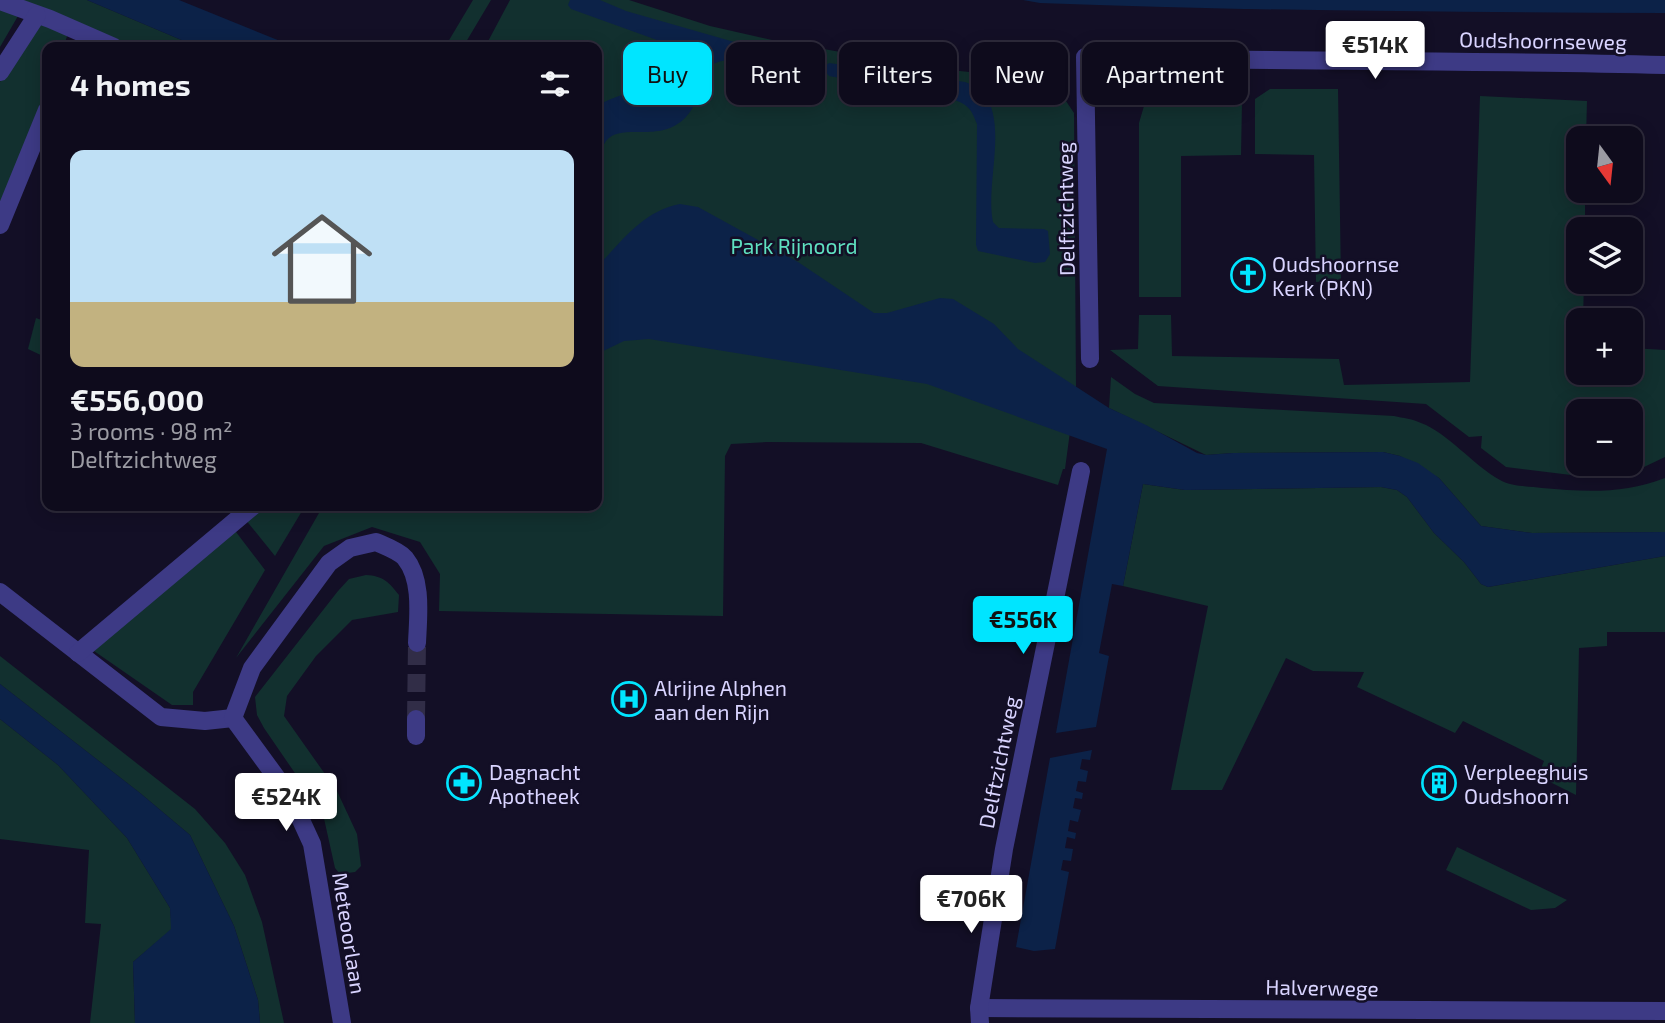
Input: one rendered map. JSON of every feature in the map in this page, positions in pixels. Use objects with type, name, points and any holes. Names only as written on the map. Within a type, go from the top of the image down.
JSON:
[{"type":"street","points":[[0,1],[37,15],[76,40]]},
{"type":"street","points":[[0,72],[37,15]]},
{"type":"street","name":"Oudshoornseweg","points":[[1248,62],[1547,62],[1665,65]]},
{"type":"street","name":"Delftzichtweg","points":[[1086,105],[1090,359]]},
{"type":"street","points":[[0,225],[42,122]]},
{"type":"street","name":"Delftzichtweg","points":[[980,1016],[1004,849],[1081,471]]},
{"type":"street","points":[[78,653],[247,511]]},
{"type":"street","points":[[0,592],[161,717],[205,721],[233,718],[252,668],[329,564],[350,548],[376,542],[404,556],[414,576],[417,643]]},
{"type":"street","name":"Meteoorlaan","points":[[233,718],[290,796],[312,844],[342,1023]]},
{"type":"street","name":"Halverwege","points":[[980,1016],[1665,1011]]},
{"type":"green space","points":[[17,0],[87,0],[186,42],[118,42]]},
{"type":"green space","points":[[473,0],[491,0],[466,42],[448,42]]},
{"type":"green space","name":"Park Rijnoord","points":[[510,0],[629,0],[710,26],[783,42],[726,42],[726,105],[825,105],[825,49],[839,52],[839,105],[957,105],[957,71],[971,72],[971,105],[1068,104],[1074,113],[1076,387],[1065,469],[1058,485],[921,443],[731,444],[725,456],[723,616],[439,611],[440,574],[420,542],[372,527],[324,546],[236,658],[320,511],[602,511],[602,42],[488,42]]},
{"type":"green space","points":[[0,9],[18,16],[0,47]]},
{"type":"green space","points":[[39,21],[68,34],[65,42],[42,42],[42,100],[0,205],[0,82]]},
{"type":"green space","points":[[1270,89],[1338,89],[1341,280],[1316,282],[1314,155],[1255,154],[1255,99]]},
{"type":"green space","points":[[1480,96],[1587,101],[1586,126],[1566,126],[1566,203],[1585,203],[1585,217],[1566,217],[1566,294],[1584,294],[1583,308],[1566,308],[1566,385],[1643,385],[1643,349],[1665,350],[1665,457],[1643,467],[1643,399],[1566,399],[1566,474],[1506,467],[1481,448],[1482,436],[1469,437],[1426,404],[1158,386],[1110,350],[1138,349],[1139,315],[1171,315],[1172,356],[1339,359],[1344,385],[1470,382]]},
{"type":"green space","points":[[1242,105],[1241,155],[1181,156],[1181,297],[1139,297],[1139,123],[1144,106]]},
{"type":"green space","points":[[36,318],[42,320],[42,356],[28,349]]},
{"type":"green space","points":[[1111,377],[1135,394],[1154,403],[1394,416],[1411,420],[1441,434],[1500,480],[1515,485],[1605,491],[1635,487],[1665,478],[1665,532],[1532,533],[1481,526],[1439,478],[1400,456],[1383,452],[1206,455],[1109,408]]},
{"type":"green space","points":[[1143,484],[1185,490],[1381,487],[1397,490],[1407,497],[1434,533],[1464,562],[1481,584],[1488,587],[1665,556],[1665,632],[1607,632],[1607,646],[1579,648],[1576,795],[1538,776],[1544,761],[1463,721],[1455,733],[1357,687],[1364,672],[1313,671],[1286,658],[1222,790],[1171,790],[1208,606],[1123,586]]},
{"type":"green space","points":[[252,511],[302,511],[275,556],[245,519]]},
{"type":"green space","points":[[233,528],[265,570],[193,692],[193,705],[172,705],[94,651]]},
{"type":"green space","points":[[366,575],[389,583],[399,595],[398,612],[352,620],[316,656],[287,696],[284,716],[337,791],[357,834],[361,866],[355,872],[340,874],[335,868],[323,814],[264,728],[257,715],[255,697],[338,591],[349,579]]},
{"type":"green space","points":[[0,656],[195,809],[225,843],[245,875],[262,922],[284,1023],[260,1023],[258,1000],[234,926],[190,835],[0,684]]},
{"type":"green space","points":[[0,719],[58,765],[127,838],[170,908],[172,929],[133,962],[135,1023],[90,1023],[101,924],[85,923],[89,850],[0,839]]},
{"type":"green space","points":[[1457,847],[1567,900],[1555,908],[1531,910],[1446,870]]},
{"type":"water","points":[[87,0],[179,0],[283,42],[186,42]]},
{"type":"water","points":[[570,0],[600,0],[626,11],[734,42],[726,42],[726,60],[712,66],[712,42],[662,42],[571,9],[568,5]]},
{"type":"water","points":[[1023,0],[1665,0],[1665,13],[1118,6]]},
{"type":"water","points":[[829,63],[839,64],[839,78],[829,76],[825,66]]},
{"type":"water","points":[[957,81],[971,84],[971,105],[991,106],[995,138],[991,207],[993,222],[999,228],[1048,231],[1050,254],[1045,262],[1035,263],[978,251],[977,124],[967,107],[957,101]]},
{"type":"water","points":[[623,95],[623,105],[694,105],[686,117],[675,125],[653,132],[613,135],[602,149],[602,103]]},
{"type":"water","points":[[680,204],[698,207],[798,262],[874,313],[887,313],[940,298],[953,299],[994,324],[1018,349],[1109,408],[1197,453],[1383,452],[1418,463],[1439,478],[1481,526],[1532,533],[1665,532],[1665,556],[1488,587],[1481,584],[1464,562],[1434,533],[1407,497],[1397,490],[1381,487],[1185,490],[1143,484],[1123,586],[1112,584],[1099,653],[1109,656],[1096,727],[1056,733],[1107,449],[927,384],[649,339],[624,341],[602,352],[602,261],[644,220]]},
{"type":"water","points":[[0,684],[190,835],[234,926],[258,1000],[260,1023],[135,1023],[133,962],[171,929],[170,908],[127,838],[58,765],[0,719]]},
{"type":"water","points":[[1092,750],[1090,760],[1082,759],[1080,769],[1088,771],[1086,782],[1078,781],[1076,791],[1083,793],[1082,799],[1075,798],[1073,808],[1081,810],[1078,822],[1070,820],[1068,831],[1076,833],[1075,839],[1067,837],[1065,848],[1073,849],[1071,861],[1063,860],[1061,870],[1069,872],[1055,949],[1034,951],[1016,947],[1050,758]]},
{"type":"tunnel","points":[[416,719],[417,643]]},
{"type":"place","name":"Oudshoornse Kerk (PKN)","points":[[1248,275]]},
{"type":"place","name":"Alrijne Alphen aan den Rijn","points":[[629,699]]},
{"type":"place","name":"Dagnacht Apotheek","points":[[464,783]]},
{"type":"place","name":"Verpleeghuis Oudshoorn","points":[[1439,783]]}]
